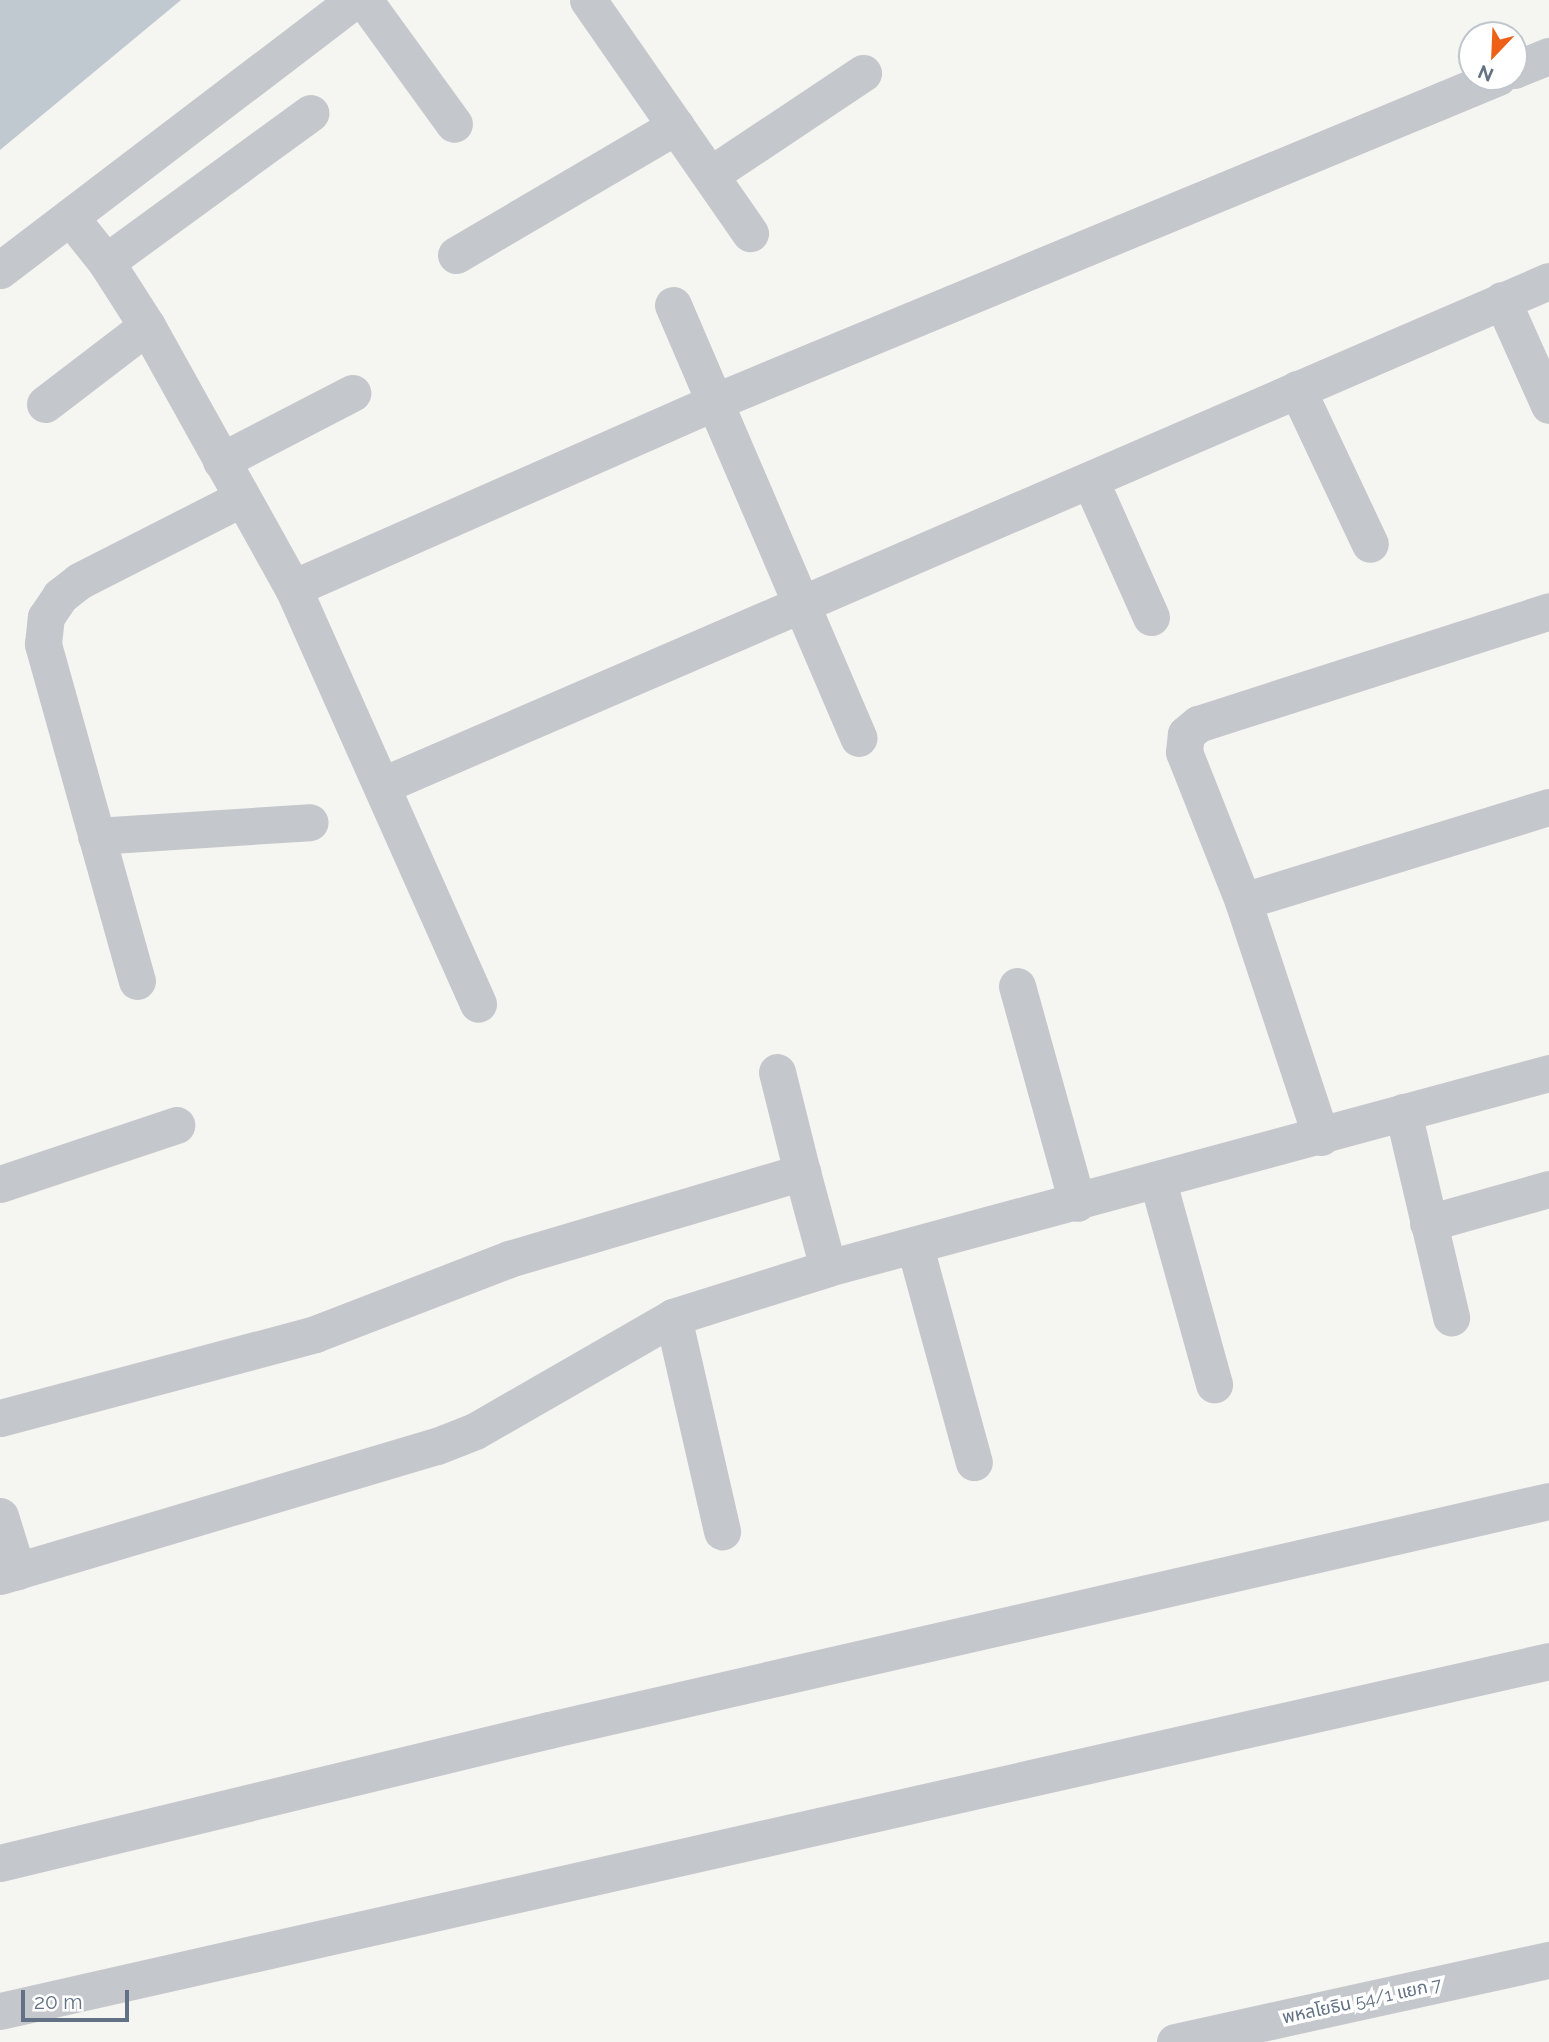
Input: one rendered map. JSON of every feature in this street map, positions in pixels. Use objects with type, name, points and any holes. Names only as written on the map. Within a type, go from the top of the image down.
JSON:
[{"type":"street","points":[[0,270],[354,0]]},
{"type":"street","points":[[364,0],[454,124]]},
{"type":"street","points":[[588,0],[750,233]]},
{"type":"street","points":[[1528,65],[1549,56]]},
{"type":"street","points":[[710,175],[863,73]]},
{"type":"street","points":[[293,588],[714,402],[1464,91]]},
{"type":"street","points":[[106,262],[310,113]]},
{"type":"street","points":[[456,255],[676,126]]},
{"type":"street","points":[[70,217],[106,262],[147,326],[293,588],[383,785],[478,1004]]},
{"type":"street","points":[[383,785],[1549,281]]},
{"type":"street","points":[[1502,300],[1549,405]]},
{"type":"street","points":[[673,305],[859,738]]},
{"type":"street","points":[[45,404],[147,326]]},
{"type":"street","points":[[1297,390],[1370,544]]},
{"type":"street","points":[[222,461],[352,393]]},
{"type":"street","points":[[1090,480],[1151,617]]},
{"type":"street","points":[[137,981],[43,644],[46,617],[60,596],[79,581],[242,498]]},
{"type":"street","points":[[1321,1136],[1242,901],[1184,752],[1186,734],[1198,724],[1549,611]]},
{"type":"street","points":[[1242,901],[1549,807]]},
{"type":"street","points":[[96,836],[310,822]]},
{"type":"street","points":[[1017,986],[1077,1203]]},
{"type":"street","points":[[777,1072],[828,1268]]},
{"type":"street","points":[[0,1516],[9,1574],[438,1446],[475,1431],[673,1318],[828,1268],[1158,1182],[1549,1073]]},
{"type":"street","points":[[1403,1112],[1451,1317]]},
{"type":"street","points":[[0,1184],[176,1125]]},
{"type":"street","points":[[0,1418],[315,1334],[509,1259],[802,1172]]},
{"type":"street","points":[[1158,1182],[1214,1384]]},
{"type":"street","points":[[1428,1223],[1549,1189]]},
{"type":"street","points":[[915,1247],[974,1462]]},
{"type":"street","points":[[673,1318],[722,1531]]},
{"type":"street","points":[[0,1863],[549,1730],[1549,1501]]},
{"type":"street","points":[[0,2011],[1549,1661]]},
{"type":"street","name":"พหลโยธิน 54/1 แยก 7","points":[[1175,2042],[1549,1960]]},
{"type":"shaded area","points":[[0,0],[181,0],[0,150]]}]
